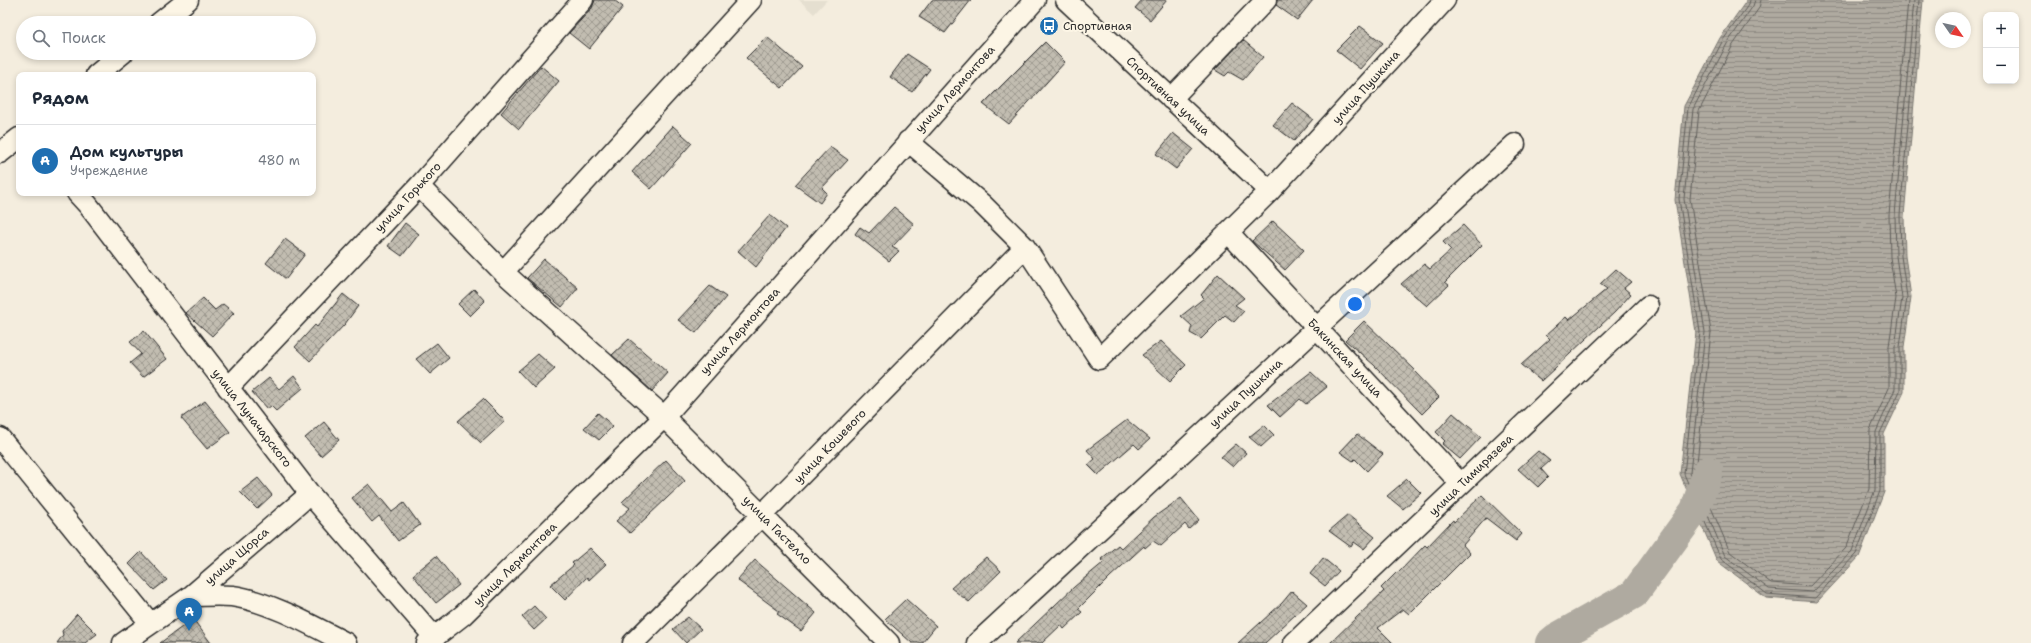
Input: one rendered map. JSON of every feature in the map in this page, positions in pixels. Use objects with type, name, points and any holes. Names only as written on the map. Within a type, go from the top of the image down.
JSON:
[{"type":"street","points":[[169,16],[188,0]]},
{"type":"street","name":"улица Горького","points":[[228,388],[419,186],[583,0]]},
{"type":"street","points":[[503,272],[751,0]]},
{"type":"street","name":"улица Лермонтова","points":[[431,640],[463,615],[664,417],[1035,0]]},
{"type":"street","name":"Спортивная улица","points":[[1066,0],[1270,191]]},
{"type":"street","points":[[1172,99],[1266,0]]},
{"type":"street","name":"улица Пушкина","points":[[1025,247],[1099,359],[1270,191],[1445,0]]},
{"type":"street","points":[[100,72],[114,60]]},
{"type":"street","points":[[908,141],[982,204],[1025,247]]},
{"type":"street","name":"улица Пушкина","points":[[976,643],[1515,144]]},
{"type":"street","name":"улица Гастелло","points":[[419,186],[503,272],[664,417],[889,643]]},
{"type":"street","name":"улица Луначарского","points":[[80,196],[310,494],[431,640]]},
{"type":"street","name":"Бакинская улица","points":[[1228,232],[1461,484]]},
{"type":"street","name":"улица Кошевого","points":[[633,643],[762,516],[1025,247]]},
{"type":"street","name":"улица Тимирязева","points":[[1294,643],[1648,306]]},
{"type":"street","points":[[0,438],[150,623]]},
{"type":"street","name":"улица Щорса","points":[[122,643],[191,596],[310,494]]},
{"type":"street","points":[[191,596],[232,596],[251,601],[297,618],[346,643]]},
{"type":"shaded area","points":[[799,0],[827,0],[814,14]]},
{"type":"water","points":[[1747,0],[1923,0],[1904,216],[1905,256],[1911,297],[1904,347],[1904,392],[1884,434],[1884,492],[1859,557],[1817,602],[1766,598],[1717,561],[1680,474],[1696,332],[1675,200],[1684,106],[1720,38]]},
{"type":"building","points":[[595,0],[614,0],[623,7],[589,49],[569,33],[592,8]]},
{"type":"building","points":[[932,0],[971,0],[945,33],[919,17]]},
{"type":"building","points":[[1142,0],[1167,0],[1150,20],[1135,8]]},
{"type":"building","points":[[1277,0],[1313,0],[1297,20],[1276,5]]},
{"type":"building","points":[[1360,26],[1383,43],[1360,69],[1336,50]]},
{"type":"building","points":[[767,37],[802,67],[782,88],[746,58]]},
{"type":"building","points":[[1243,40],[1263,57],[1243,80],[1229,72],[1225,76],[1215,70]]},
{"type":"building","points":[[1045,42],[1065,62],[1009,124],[983,104]]},
{"type":"building","points":[[907,54],[930,69],[912,92],[890,77]]},
{"type":"building","points":[[541,66],[559,81],[519,129],[501,113]]},
{"type":"building","points":[[1292,103],[1313,119],[1294,141],[1273,125]]},
{"type":"building","points":[[673,126],[692,143],[651,189],[632,172]]},
{"type":"building","points":[[1173,133],[1193,149],[1176,169],[1156,154]]},
{"type":"building","points":[[830,147],[848,160],[822,188],[827,193],[820,203],[795,185]]},
{"type":"building","points":[[894,207],[914,224],[892,247],[899,251],[889,261],[855,234],[860,227],[869,233]]},
{"type":"building","points":[[770,215],[786,228],[756,267],[738,251]]},
{"type":"building","points":[[1273,221],[1304,250],[1285,270],[1252,241]]},
{"type":"building","points":[[405,223],[419,234],[402,256],[388,246]]},
{"type":"building","points":[[1463,225],[1482,245],[1445,282],[1449,285],[1427,306],[1401,284],[1424,264],[1430,269],[1451,250],[1443,242]]},
{"type":"building","points":[[285,239],[305,254],[286,279],[266,263]]},
{"type":"building","points":[[544,259],[578,288],[562,307],[527,278]]},
{"type":"building","points":[[1616,269],[1631,282],[1624,288],[1631,294],[1615,312],[1541,381],[1521,365],[1550,339],[1546,335],[1566,317],[1569,320],[1607,289],[1600,284]]},
{"type":"building","points":[[1218,274],[1244,298],[1235,305],[1244,311],[1234,322],[1225,315],[1201,339],[1190,333],[1192,326],[1181,316],[1204,298],[1201,295]]},
{"type":"building","points":[[710,286],[726,297],[696,333],[678,320]]},
{"type":"building","points":[[474,289],[485,301],[470,316],[458,304]]},
{"type":"building","points":[[343,294],[358,306],[345,324],[310,361],[295,347],[315,325],[317,327]]},
{"type":"building","points":[[203,298],[215,310],[223,304],[234,313],[212,336],[186,313]]},
{"type":"building","points":[[1364,321],[1415,370],[1414,371],[1439,397],[1422,414],[1374,365],[1345,340]]},
{"type":"building","points":[[144,331],[167,359],[143,377],[130,363],[141,354],[130,342]]},
{"type":"building","points":[[629,339],[668,373],[652,391],[612,355]]},
{"type":"building","points":[[1161,341],[1186,365],[1170,381],[1142,355]]},
{"type":"building","points":[[437,343],[449,358],[430,374],[416,359]]},
{"type":"building","points":[[538,354],[555,369],[534,388],[518,371]]},
{"type":"building","points":[[1311,372],[1327,387],[1306,404],[1300,399],[1280,417],[1268,405]]},
{"type":"building","points":[[294,376],[303,388],[276,411],[271,406],[267,409],[252,392],[269,378],[279,389]]},
{"type":"building","points":[[483,399],[505,421],[481,443],[458,421]]},
{"type":"building","points":[[205,401],[230,432],[207,449],[181,418]]},
{"type":"building","points":[[598,413],[613,426],[599,440],[584,428]]},
{"type":"building","points":[[1453,413],[1481,437],[1460,459],[1442,444],[1445,441],[1436,432]]},
{"type":"building","points":[[1127,420],[1150,439],[1139,449],[1134,444],[1098,475],[1088,465],[1095,459],[1087,450]]},
{"type":"building","points":[[324,422],[339,440],[321,456],[305,438]]},
{"type":"building","points":[[1264,425],[1274,435],[1261,447],[1249,437]]},
{"type":"building","points":[[1357,434],[1383,454],[1367,471],[1355,459],[1353,461],[1340,452]]},
{"type":"building","points":[[1236,444],[1246,453],[1233,467],[1221,457]]},
{"type":"building","points":[[1538,451],[1550,461],[1541,469],[1548,477],[1538,487],[1518,469]]},
{"type":"building","points":[[666,460],[685,481],[630,533],[616,521],[630,508],[622,502]]},
{"type":"building","points":[[258,478],[272,495],[257,509],[240,492]]},
{"type":"building","points":[[1407,479],[1421,493],[1403,509],[1387,496]]},
{"type":"building","points":[[369,484],[392,512],[404,503],[420,525],[398,541],[379,516],[372,522],[352,498]]},
{"type":"building","points":[[1482,495],[1522,534],[1516,541],[1486,518],[1463,545],[1470,553],[1409,614],[1403,609],[1378,628],[1393,643],[1330,643],[1384,591],[1381,588],[1398,571],[1399,572],[1425,545],[1427,547],[1453,520],[1454,522]]},
{"type":"building","points":[[1181,498],[1199,520],[1189,529],[1185,524],[1161,546],[1153,541],[1145,548],[1144,546],[1078,609],[1082,612],[1064,629],[1061,625],[1042,643],[1015,643],[1074,587],[1104,562],[1101,559],[1118,545],[1121,548],[1154,517]]},
{"type":"building","points":[[1348,515],[1375,537],[1364,549],[1354,542],[1351,547],[1329,531]]},
{"type":"building","points":[[590,548],[606,564],[589,580],[587,577],[565,600],[550,585],[574,565],[572,563]]},
{"type":"building","points":[[141,552],[167,580],[154,590],[129,564]]},
{"type":"building","points":[[436,556],[459,585],[436,603],[413,575]]},
{"type":"building","points":[[986,557],[1001,571],[969,602],[951,588]]},
{"type":"building","points":[[1323,558],[1339,571],[1325,586],[1310,574]]},
{"type":"building","points":[[755,560],[816,613],[801,631],[777,614],[779,611],[737,580]]},
{"type":"building","points":[[1292,591],[1307,604],[1265,643],[1238,643],[1282,603]]},
{"type":"building","points":[[906,599],[936,626],[922,643],[912,643],[885,619]]},
{"type":"building","points":[[534,606],[546,619],[534,630],[522,617]]},
{"type":"building","points":[[77,614],[97,634],[85,643],[57,643],[63,635],[62,631]]},
{"type":"building","points":[[688,617],[701,629],[686,643],[673,629]]},
{"type":"building","points":[[193,619],[211,643],[160,643]]},
{"type":"waterway","points":[[1550,643],[1556,638],[1634,594],[1695,510],[1708,471]]},
{"type":"place","name":"Спортивная","points":[[1049,26]]},
{"type":"place","name":"Дом культуры","points":[[189,631]]}]
